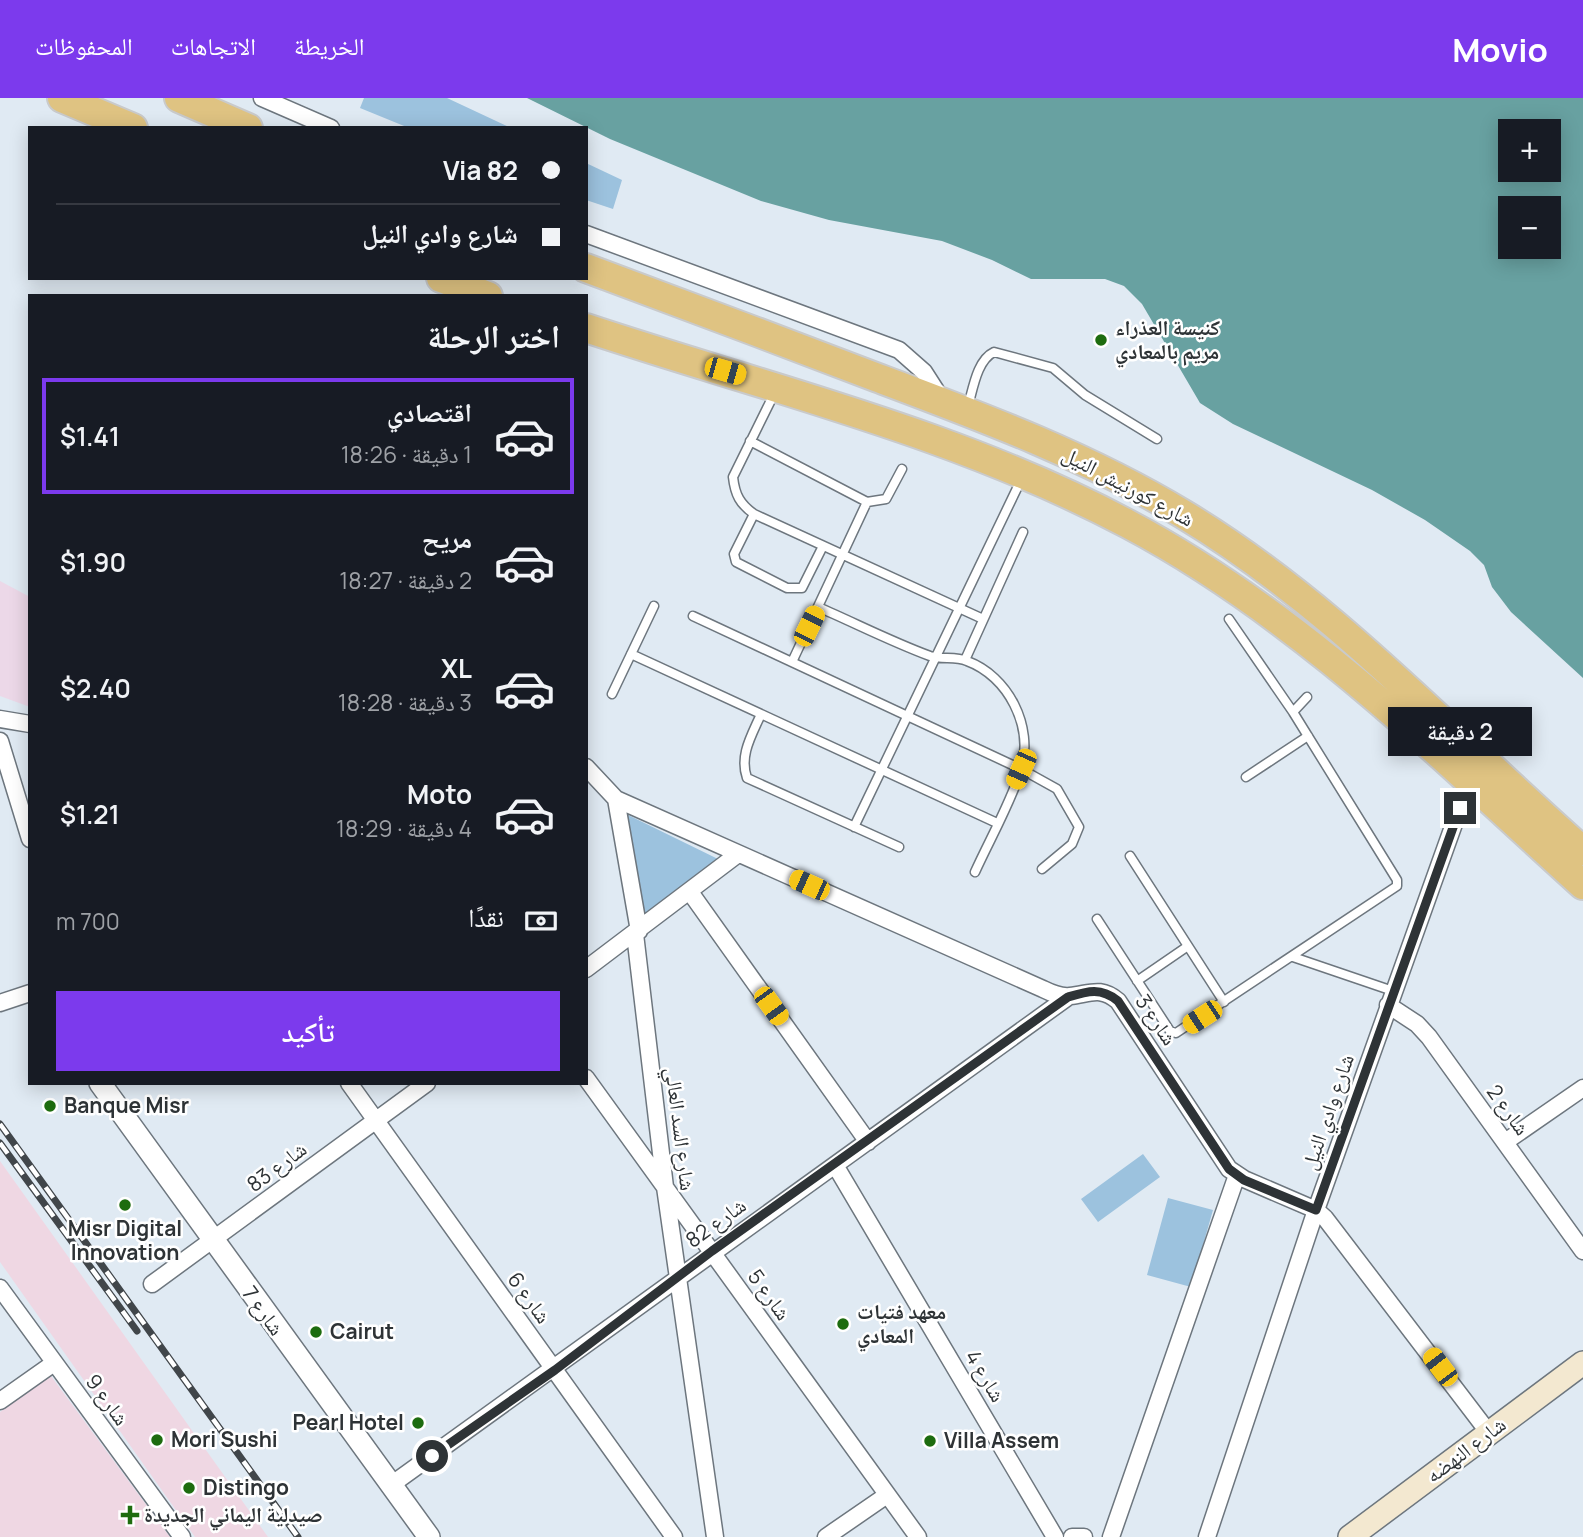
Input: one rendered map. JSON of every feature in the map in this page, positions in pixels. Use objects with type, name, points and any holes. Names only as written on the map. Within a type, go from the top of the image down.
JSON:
[{"type":"highway","points":[[62,98],[128,126]]},
{"type":"highway","points":[[178,98],[243,126]]},
{"type":"highway","name":"شارع كورنيش النيل","points":[[588,269],[955,407],[1097,467],[1220,538],[1352,641],[1583,851]]},
{"type":"highway","points":[[446,280],[483,294]]},
{"type":"highway","name":"شارع كورنيش النيل","points":[[588,329],[888,422],[1024,475],[1129,525],[1260,606],[1301,636],[1583,885]]},
{"type":"main road","name":"شارع النهضه","points":[[1350,1537],[1583,1363]]},
{"type":"street","points":[[262,98],[326,126]]},
{"type":"street","points":[[588,235],[899,350],[924,372],[955,407]]},
{"type":"street","points":[[0,719],[28,724]]},
{"type":"street","points":[[0,741],[28,832]]},
{"type":"street","points":[[588,769],[616,799]]},
{"type":"street","name":"شارع وادي النيل","points":[[1207,1537],[1316,1210],[1469,782]]},
{"type":"street","name":"شارع 3","points":[[616,799],[1043,989],[1068,997],[1100,991],[1118,1001],[1229,1169],[1316,1210],[1342,1237],[1489,1433]]},
{"type":"street","name":"شارع السد العالي","points":[[616,799],[637,932],[665,1186],[715,1537]]},
{"type":"street","points":[[588,968],[738,853]]},
{"type":"street","points":[[690,892],[868,1142]]},
{"type":"street","points":[[0,1003],[28,994]]},
{"type":"street","name":"شارع 82","points":[[391,1485],[555,1370],[712,1251],[1068,997]]},
{"type":"street","name":"شارع 2","points":[[1390,998],[1429,1037],[1583,1251]]},
{"type":"street","name":"شارع 5","points":[[588,1081],[918,1537]]},
{"type":"street","name":"شارع 7","points":[[101,1085],[429,1537]]},
{"type":"street","name":"شارع 6","points":[[350,1085],[674,1537]]},
{"type":"street","name":"شارع 83","points":[[152,1284],[424,1085]]},
{"type":"street","points":[[1505,1142],[1583,1088]]},
{"type":"street","name":"شارع 4","points":[[835,1165],[1055,1537]]},
{"type":"street","points":[[1111,1537],[1237,1175]]},
{"type":"street","name":"شارع 9","points":[[0,1288],[182,1537]]},
{"type":"street","points":[[0,1401],[54,1363]]},
{"type":"street","points":[[826,1537],[887,1495]]},
{"type":"street","points":[[1072,1537],[1084,1537]]},
{"type":"lane","points":[[955,407],[985,359],[994,352],[1053,368],[1094,401],[1157,439]]},
{"type":"lane","points":[[779,387],[733,477],[734,492],[742,505],[754,514],[984,619]]},
{"type":"lane","points":[[750,441],[867,502],[886,499],[902,469]]},
{"type":"lane","points":[[854,827],[1013,491],[1024,475]]},
{"type":"lane","points":[[792,662],[867,502]]},
{"type":"lane","points":[[754,514],[734,554],[736,562],[787,588],[802,588],[823,546]]},
{"type":"lane","points":[[965,660],[1023,532]]},
{"type":"lane","points":[[612,694],[654,606]]},
{"type":"lane","points":[[818,607],[934,657],[965,660],[985,670],[1003,685],[1014,705],[1023,738],[1021,769],[975,872]]},
{"type":"lane","points":[[692,616],[1021,769],[1057,789],[1079,827],[1072,844],[1042,869]]},
{"type":"lane","points":[[1097,919],[1173,1033],[1293,957],[1397,886],[1397,880],[1293,712],[1229,619]]},
{"type":"lane","points":[[631,654],[997,823]]},
{"type":"lane","points":[[1293,712],[1307,697]]},
{"type":"lane","points":[[761,714],[745,752],[743,765],[747,778],[899,846]]},
{"type":"lane","points":[[1246,776],[1308,736]]},
{"type":"lane","points":[[1130,856],[1224,1002]]},
{"type":"lane","points":[[1137,981],[1188,946]]},
{"type":"lane","points":[[1293,957],[1390,998]]},
{"type":"shaded area","points":[[364,98],[447,98],[507,126],[404,126],[360,108]]},
{"type":"shaded area","points":[[527,98],[1583,98],[1583,678],[1511,612],[1492,587],[1484,565],[1470,551],[1425,520],[1372,490],[1233,424],[1200,403],[1142,304],[1124,286],[1105,279],[1031,279],[992,260],[942,241],[829,220],[761,201],[610,139]]},
{"type":"shaded area","points":[[588,164],[622,180],[613,209],[588,201]]},
{"type":"shaded area","points":[[0,581],[28,596],[28,706],[0,696]]},
{"type":"shaded area","points":[[626,814],[718,859],[645,916]]},
{"type":"shaded area","points":[[1143,1154],[1160,1177],[1098,1222],[1081,1199]]},
{"type":"shaded area","points":[[0,1161],[268,1537],[195,1537],[0,1262]]},
{"type":"shaded area","points":[[1168,1198],[1213,1210],[1191,1287],[1147,1275]]},
{"type":"shaded area","points":[[51,1376],[170,1537],[0,1537],[0,1412]]},
{"type":"railway","points":[[0,1124],[298,1537]]},
{"type":"railway","points":[[0,1143],[137,1331]]},
{"type":"place","name":"كنيسة العذراء مريم بالمعادي","points":[[1101,340]]},
{"type":"place","name":"Banque Misr","points":[[50,1106]]},
{"type":"place","name":"Misr Digital Innovation","points":[[125,1205]]},
{"type":"place","name":"معهد فتيات المعادي","points":[[843,1324]]},
{"type":"place","name":"Cairut","points":[[316,1332]]},
{"type":"place","name":"Pearl Hotel","points":[[418,1423]]},
{"type":"place","name":"Mori Sushi","points":[[157,1440]]},
{"type":"place","name":"Villa Assem","points":[[930,1441]]},
{"type":"place","name":"Distingo","points":[[189,1488]]},
{"type":"place","name":"صيدلية اليماني الجديدة","points":[[130,1515]]},
{"type":"route","points":[[432,1456],[555,1370],[712,1251],[1068,997],[1090,990],[1100,991],[1118,1001],[1229,1169],[1244,1180],[1316,1210],[1460,808]]}]
